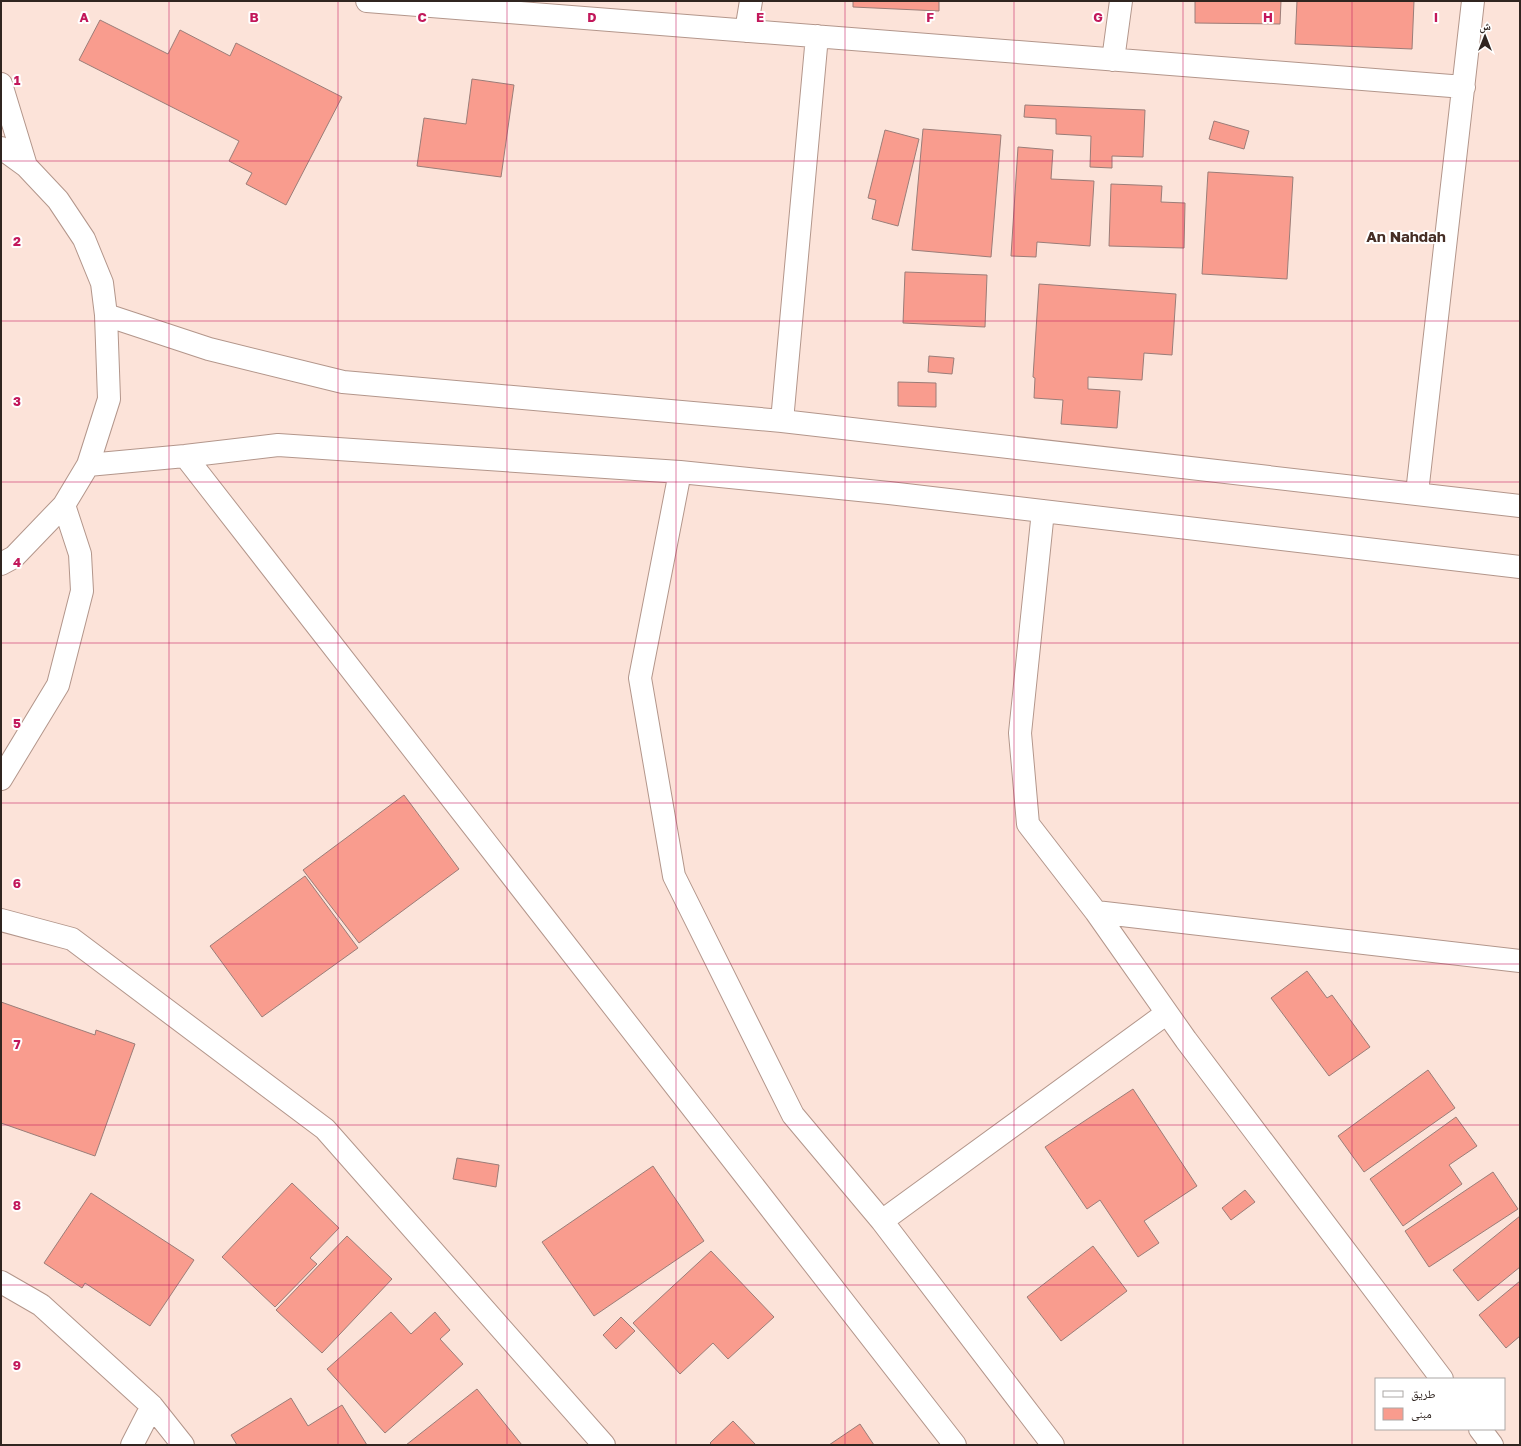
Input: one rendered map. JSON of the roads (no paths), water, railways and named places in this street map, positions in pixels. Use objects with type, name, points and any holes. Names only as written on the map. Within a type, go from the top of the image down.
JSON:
[{"type":"street","points":[[367,1],[502,7],[746,31],[1464,87]]},
{"type":"street","points":[[746,31],[751,1]]},
{"type":"street","points":[[1113,60],[1121,1]]},
{"type":"street","points":[[1417,493],[1473,1]]},
{"type":"street","points":[[782,421],[817,36]]},
{"type":"street","points":[[1,84],[26,166]]},
{"type":"street","points":[[1,148],[26,166],[58,200],[84,239],[102,283],[106,315],[109,399],[88,465],[64,506],[14,557],[1,564]]},
{"type":"street","points":[[106,315],[209,349],[344,382],[782,421],[1520,506]]},
{"type":"street","points":[[88,465],[185,456],[278,445],[680,472],[889,493],[1520,567]]},
{"type":"street","points":[[185,456],[954,1445]]},
{"type":"street","points":[[680,472],[640,678],[674,876],[793,1115],[882,1220],[1053,1445]]},
{"type":"street","points":[[1,779],[58,685],[82,592],[80,554],[64,506]]},
{"type":"street","points":[[1043,511],[1020,733],[1028,824],[1096,912],[1167,1013],[1441,1378]]},
{"type":"street","points":[[1096,912],[1520,961]]},
{"type":"street","points":[[1,920],[72,939],[325,1129],[604,1445]]},
{"type":"street","points":[[882,1220],[1167,1013]]},
{"type":"street","points":[[1,1282],[41,1305],[152,1406],[183,1445]]},
{"type":"street","points":[[132,1445],[152,1406]]},
{"type":"street","points":[[1481,1430],[1492,1445]]},
{"type":"district","name":"An Nahdah","points":[[1406,236]]}]
